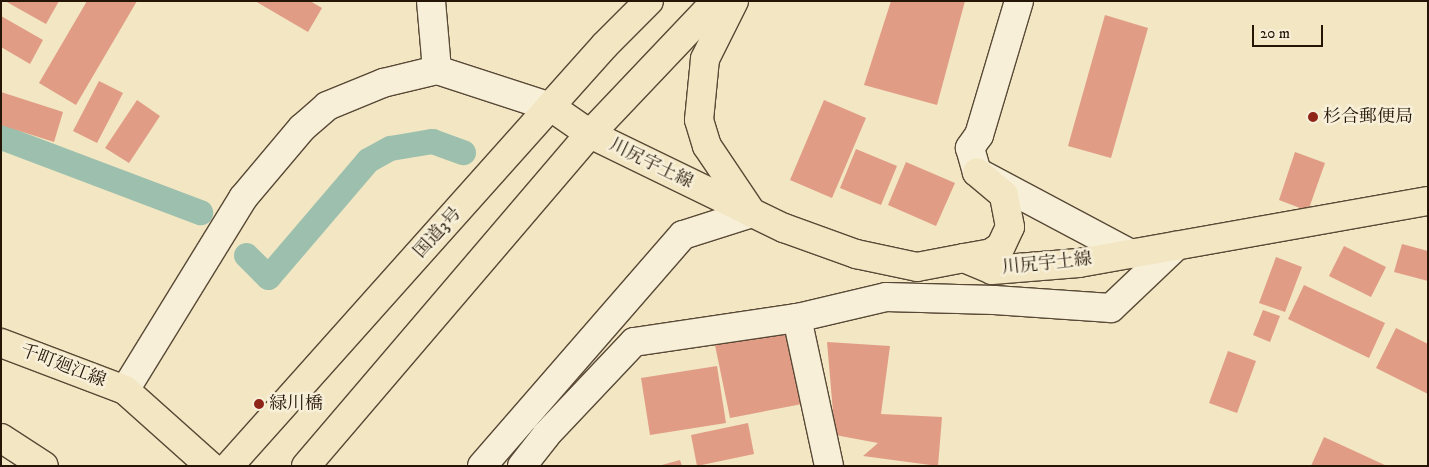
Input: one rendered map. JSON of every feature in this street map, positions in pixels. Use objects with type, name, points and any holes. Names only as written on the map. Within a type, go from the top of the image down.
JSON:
[{"type":"main road","name":"国道3号","points":[[225,464],[649,1]]},
{"type":"main road","points":[[306,466],[590,134],[716,1]]},
{"type":"main road","points":[[734,1],[705,59],[700,120],[707,146],[752,214]]},
{"type":"main road","name":"川尻宇土線","points":[[551,107],[590,134],[752,214],[856,254],[917,267],[964,258],[992,270],[1079,263],[1428,201]]},
{"type":"main road","points":[[964,258],[991,254],[1001,246],[1010,227],[1004,195],[977,172]]},
{"type":"main road","name":"千町廻江線","points":[[1,343],[124,390]]},
{"type":"main road","points":[[124,390],[225,464]]},
{"type":"main road","points":[[1,438],[44,466]]},
{"type":"street","points":[[431,1],[437,70]]},
{"type":"street","points":[[1019,1],[979,135],[970,148],[977,172],[1130,254]]},
{"type":"street","points":[[124,390],[243,198],[302,128],[327,106],[383,83],[437,70],[551,107]]},
{"type":"street","points":[[482,466],[683,235],[752,214]]},
{"type":"street","points":[[522,466],[546,435],[634,342],[797,318],[886,297],[994,300],[1111,308],[1176,246]]},
{"type":"street","points":[[797,318],[829,466]]},
{"type":"building","points":[[5,1],[59,1],[46,24]]},
{"type":"building","points":[[87,1],[137,1],[76,105],[39,83]]},
{"type":"building","points":[[255,1],[310,1],[322,8],[308,32]]},
{"type":"building","points":[[891,1],[965,1],[937,105],[864,85]]},
{"type":"building","points":[[1105,15],[1148,28],[1111,158],[1068,146]]},
{"type":"building","points":[[1,16],[43,40],[30,64],[1,47]]},
{"type":"building","points":[[99,81],[123,93],[97,143],[73,131]]},
{"type":"building","points":[[1,92],[63,112],[54,142],[1,125]]},
{"type":"building","points":[[137,100],[160,116],[129,163],[105,148]]},
{"type":"building","points":[[824,100],[866,118],[832,198],[790,180]]},
{"type":"building","points":[[856,149],[897,166],[881,205],[840,188]]},
{"type":"building","points":[[1295,152],[1325,163],[1308,211],[1279,200]]},
{"type":"building","points":[[906,162],[955,183],[936,226],[888,205]]},
{"type":"building","points":[[1402,244],[1428,251],[1428,281],[1394,272]]},
{"type":"building","points":[[1344,246],[1386,267],[1371,297],[1329,276]]},
{"type":"building","points":[[1276,257],[1302,267],[1285,312],[1259,303]]},
{"type":"building","points":[[1304,285],[1385,323],[1369,358],[1288,319]]},
{"type":"building","points":[[1263,310],[1280,316],[1270,342],[1253,335]]},
{"type":"building","points":[[1396,328],[1428,344],[1428,394],[1376,368]]},
{"type":"building","points":[[792,330],[807,403],[730,418],[715,345]]},
{"type":"building","points":[[827,342],[890,346],[881,414],[942,417],[938,466],[863,456],[878,443],[835,435]]},
{"type":"building","points":[[1228,351],[1256,361],[1237,413],[1209,403]]},
{"type":"building","points":[[717,366],[726,423],[650,435],[641,378]]},
{"type":"building","points":[[748,423],[754,454],[697,466],[691,435]]},
{"type":"building","points":[[1324,437],[1387,466],[1311,466]]},
{"type":"building","points":[[680,460],[682,466],[662,466],[662,465]]},
{"type":"waterway","points":[[1,137],[200,212]]},
{"type":"waterway","points":[[246,255],[268,277],[368,160],[390,148],[432,141],[463,152]]},
{"type":"place","name":"杉合郵便局","points":[[1313,117]]},
{"type":"place","name":"緑川橋","points":[[259,404]]}]
